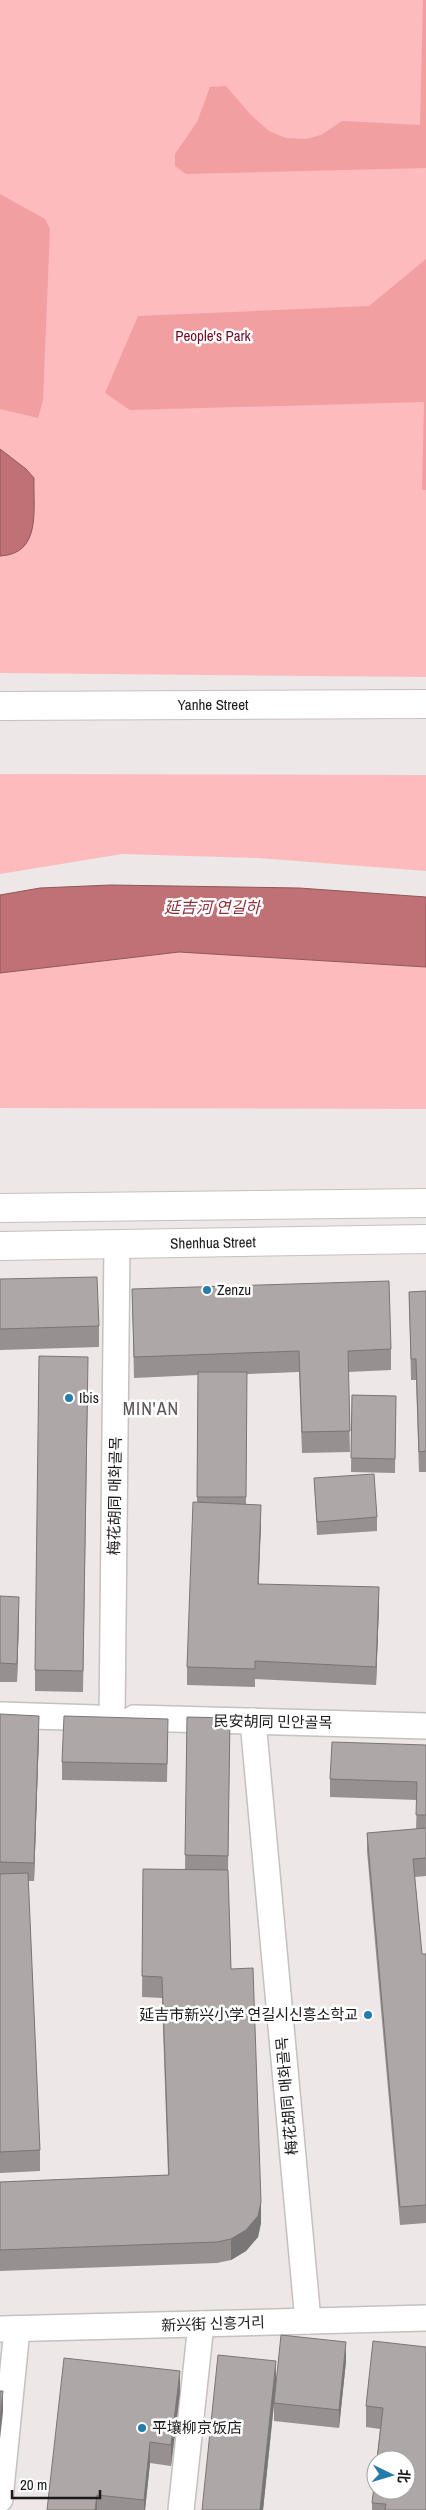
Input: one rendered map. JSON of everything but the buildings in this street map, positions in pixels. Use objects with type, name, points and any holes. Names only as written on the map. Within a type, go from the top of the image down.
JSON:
[{"type":"main road","name":"Yanhe Street","points":[[0,706],[426,704]]},
{"type":"main road","points":[[0,1208],[426,1203]]},
{"type":"main road","name":"Shenhua Street","points":[[0,1246],[426,1239]]},
{"type":"street","name":"梅花胡同 매화골목","points":[[112,1718],[117,1244]]},
{"type":"street","name":"民安胡同 민안골목","points":[[0,1715],[426,1726]]},
{"type":"street","name":"梅花胡同 매화골목","points":[[253,1721],[308,2321]]},
{"type":"street","name":"新兴街 신흥거리","points":[[8,2329],[426,2318]]},
{"type":"street","points":[[181,2510],[201,2324]]},
{"type":"street","points":[[0,2499],[8,2329]]},
{"type":"green space","name":"People's Park","points":[[0,0],[426,0],[426,677],[0,673]]},
{"type":"green space","points":[[423,0],[426,0],[426,168],[186,174],[175,166],[175,154],[197,122],[210,87],[226,86],[251,115],[269,131],[286,138],[306,139],[321,135],[342,121],[420,125]]},
{"type":"green space","points":[[0,194],[45,219],[50,229],[43,400],[38,418],[0,409]]},
{"type":"green space","points":[[426,259],[426,490],[422,490],[424,402],[130,410],[105,393],[138,316],[369,306]]},
{"type":"green space","points":[[0,774],[426,775],[426,871],[258,858],[122,854],[0,874]]},
{"type":"green space","points":[[179,952],[426,967],[426,1109],[0,1108],[0,973]]},
{"type":"water","points":[[0,449],[26,469],[34,478],[34,516],[29,539],[23,547],[13,553],[0,556]]},
{"type":"water","name":"延吉河 연길하","points":[[111,885],[299,888],[426,897],[426,967],[179,952],[0,973],[0,895],[40,888]]},
{"type":"place","name":"Zenzu","points":[[207,1290]]},
{"type":"place","name":"Ibis","points":[[69,1398]]},
{"type":"place","name":"延吉市新兴小学 연길시신흥소학교","points":[[368,2015]]},
{"type":"place","name":"平壤柳京饭店","points":[[142,2428]]},
{"type":"district","name":"MIN'AN","points":[[151,1409]]}]
